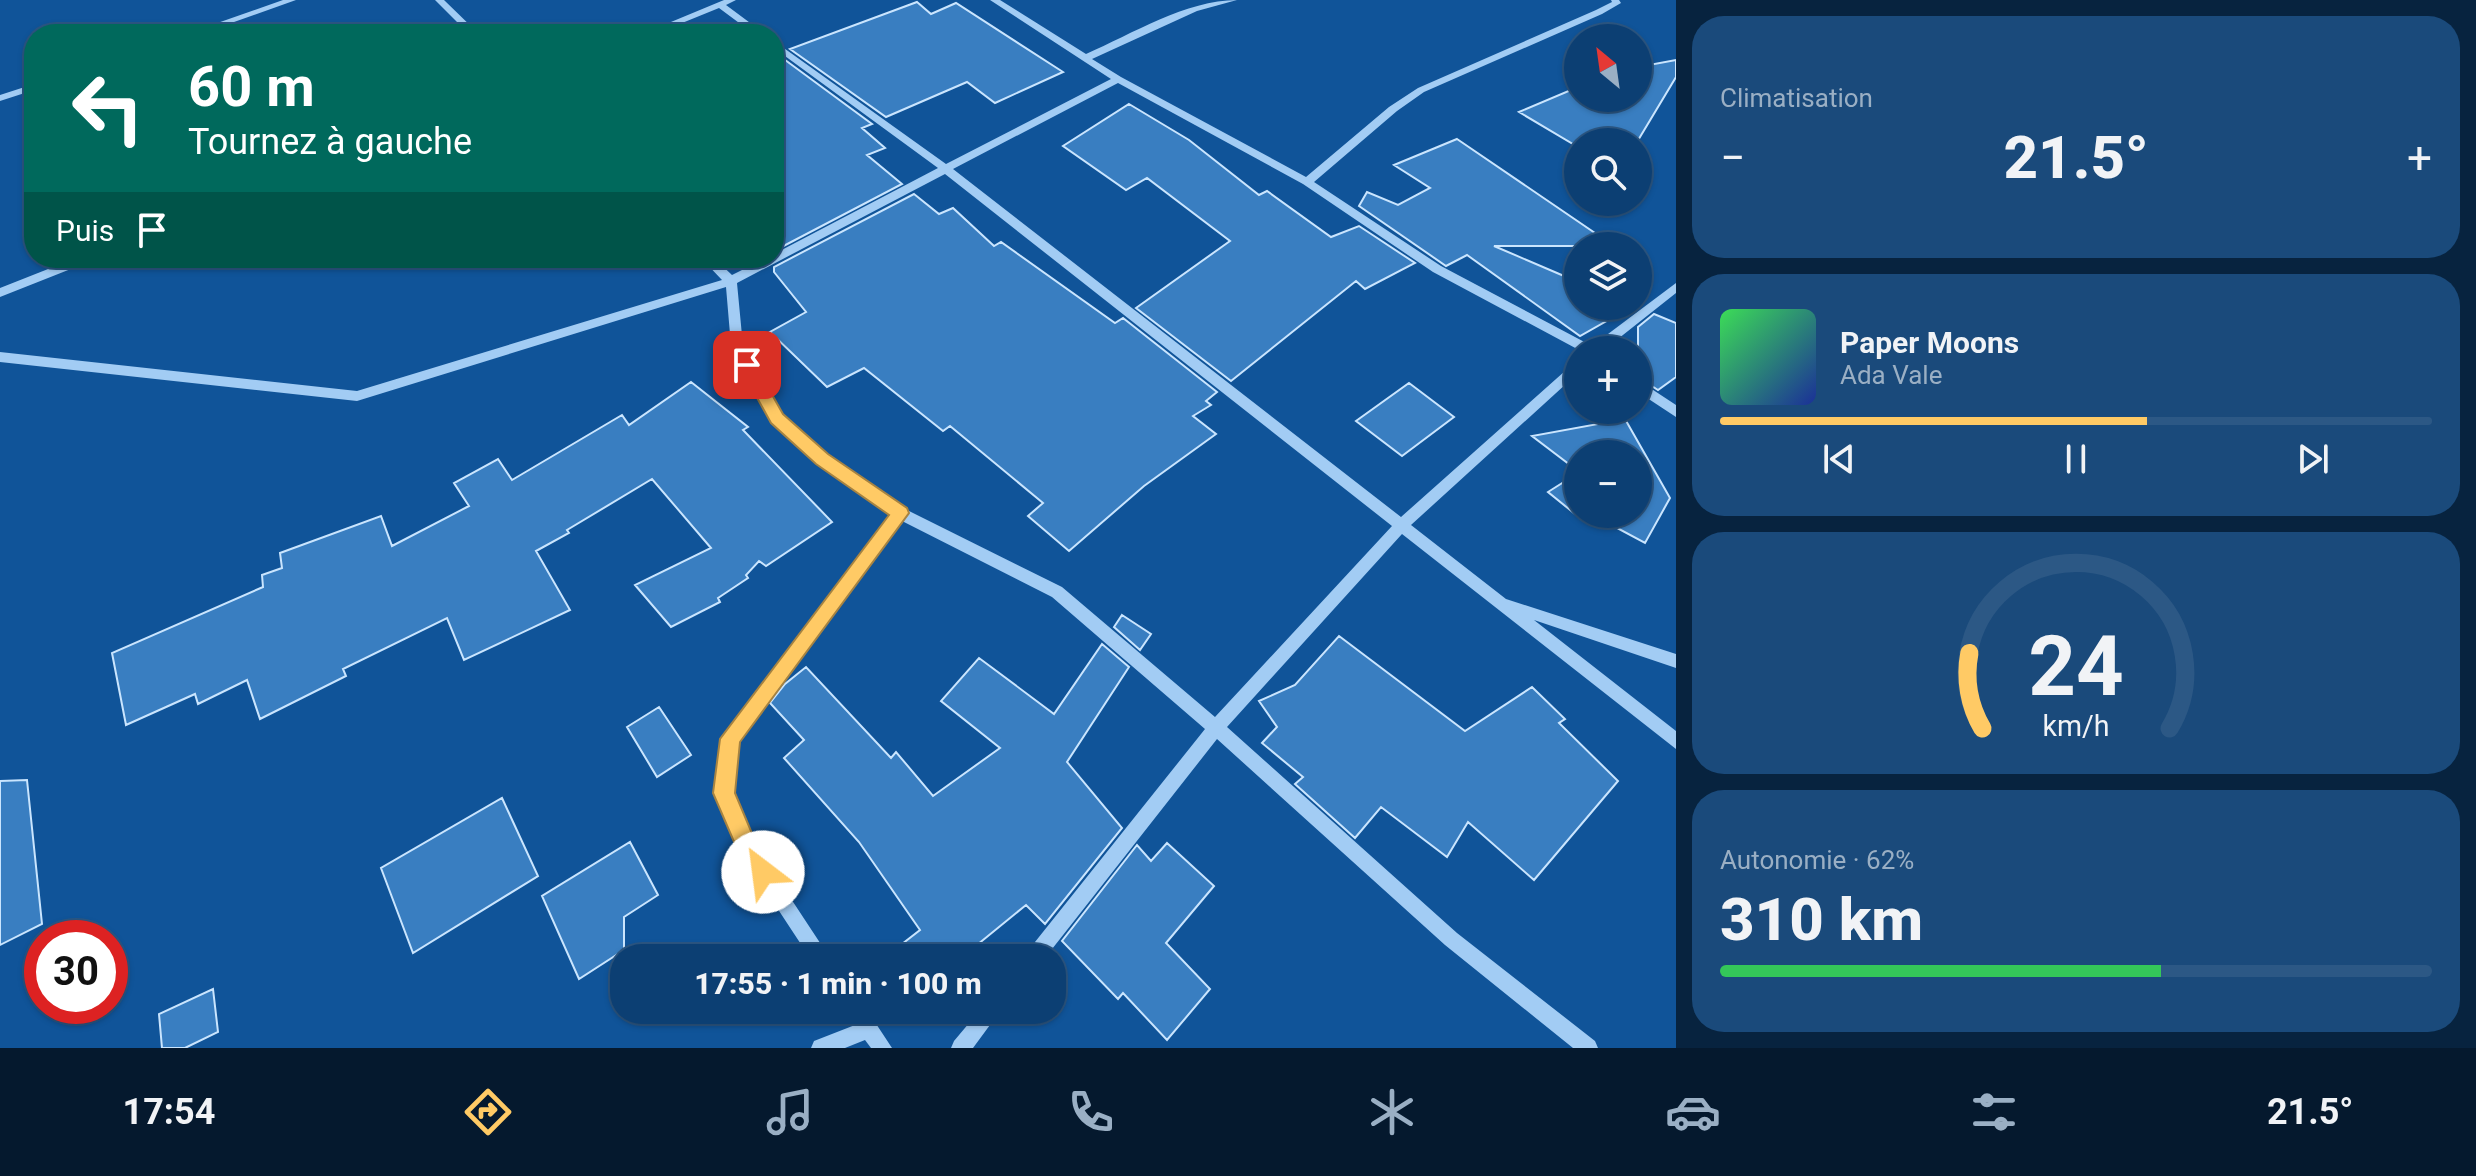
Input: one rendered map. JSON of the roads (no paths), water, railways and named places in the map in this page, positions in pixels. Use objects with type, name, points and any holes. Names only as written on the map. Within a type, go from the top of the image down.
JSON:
[{"type":"street","points":[[221,24],[292,0]]},
{"type":"street","points":[[439,0],[464,24]]},
{"type":"street","points":[[672,24],[732,0]]},
{"type":"street","points":[[994,0],[1118,79],[1307,182],[1437,269],[1564,337]]},
{"type":"street","points":[[1086,58],[1194,9],[1233,0]]},
{"type":"street","points":[[1307,182],[1393,109],[1421,90],[1599,12],[1617,3],[1615,0]]},
{"type":"street","points":[[720,5],[746,24]]},
{"type":"street","points":[[784,51],[946,169],[1676,741]]},
{"type":"street","points":[[784,253],[1118,79]]},
{"type":"street","points":[[0,98],[24,90]]},
{"type":"street","points":[[0,293],[62,268]]},
{"type":"street","points":[[717,268],[731,281],[737,346],[777,419],[822,459],[900,513],[1057,592],[1216,728],[1451,939],[1588,1048]]},
{"type":"street","points":[[0,357],[357,396],[411,382],[731,281],[756,268]]},
{"type":"street","points":[[1614,336],[1676,287]]},
{"type":"street","points":[[1044,944],[1216,728],[1400,527],[1564,379]]},
{"type":"street","points":[[1652,395],[1676,412]]},
{"type":"street","points":[[812,944],[749,850],[724,793],[730,739],[900,513]]},
{"type":"street","points":[[1495,602],[1676,661]]},
{"type":"street","points":[[866,1024],[882,1048]]},
{"type":"street","points":[[961,1048],[981,1024]]},
{"type":"street","points":[[821,1048],[869,1029]]}]
